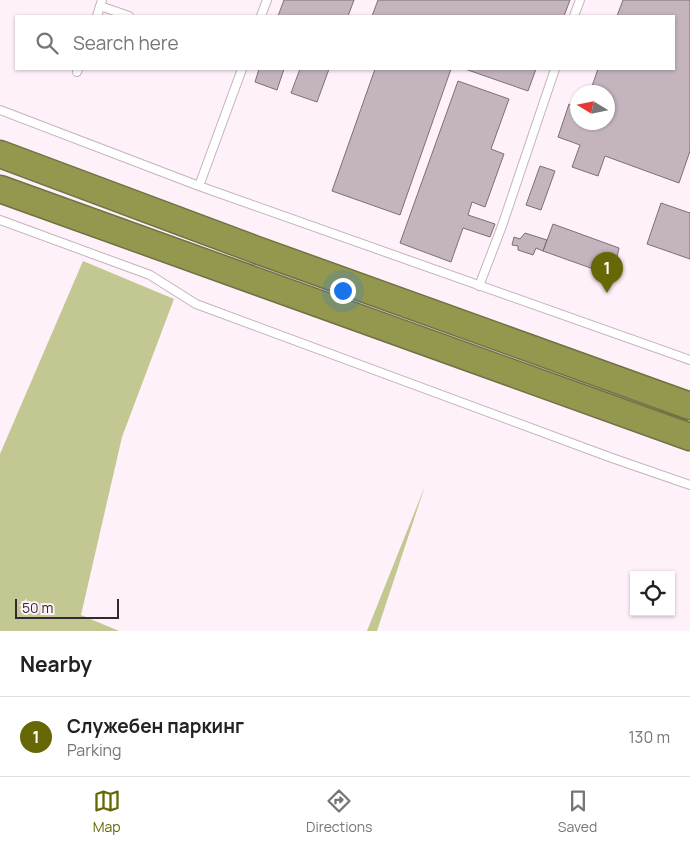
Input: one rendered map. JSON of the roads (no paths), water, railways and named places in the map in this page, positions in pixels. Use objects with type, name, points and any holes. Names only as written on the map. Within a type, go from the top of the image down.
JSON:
[{"type":"highway","points":[[0,154],[690,406]]},
{"type":"highway","points":[[0,189],[690,437]]},
{"type":"lane","points":[[261,15],[267,0]]},
{"type":"lane","points":[[574,15],[580,0]]},
{"type":"lane","points":[[97,15],[101,3],[126,15]]},
{"type":"lane","points":[[199,186],[242,70]]},
{"type":"lane","points":[[479,286],[502,226],[556,70]]},
{"type":"lane","points":[[0,110],[199,186],[690,360]]},
{"type":"lane","points":[[0,220],[150,275],[196,304],[602,454],[690,484]]},
{"type":"place","name":"Служебен паркинг","points":[[607,293]]}]
